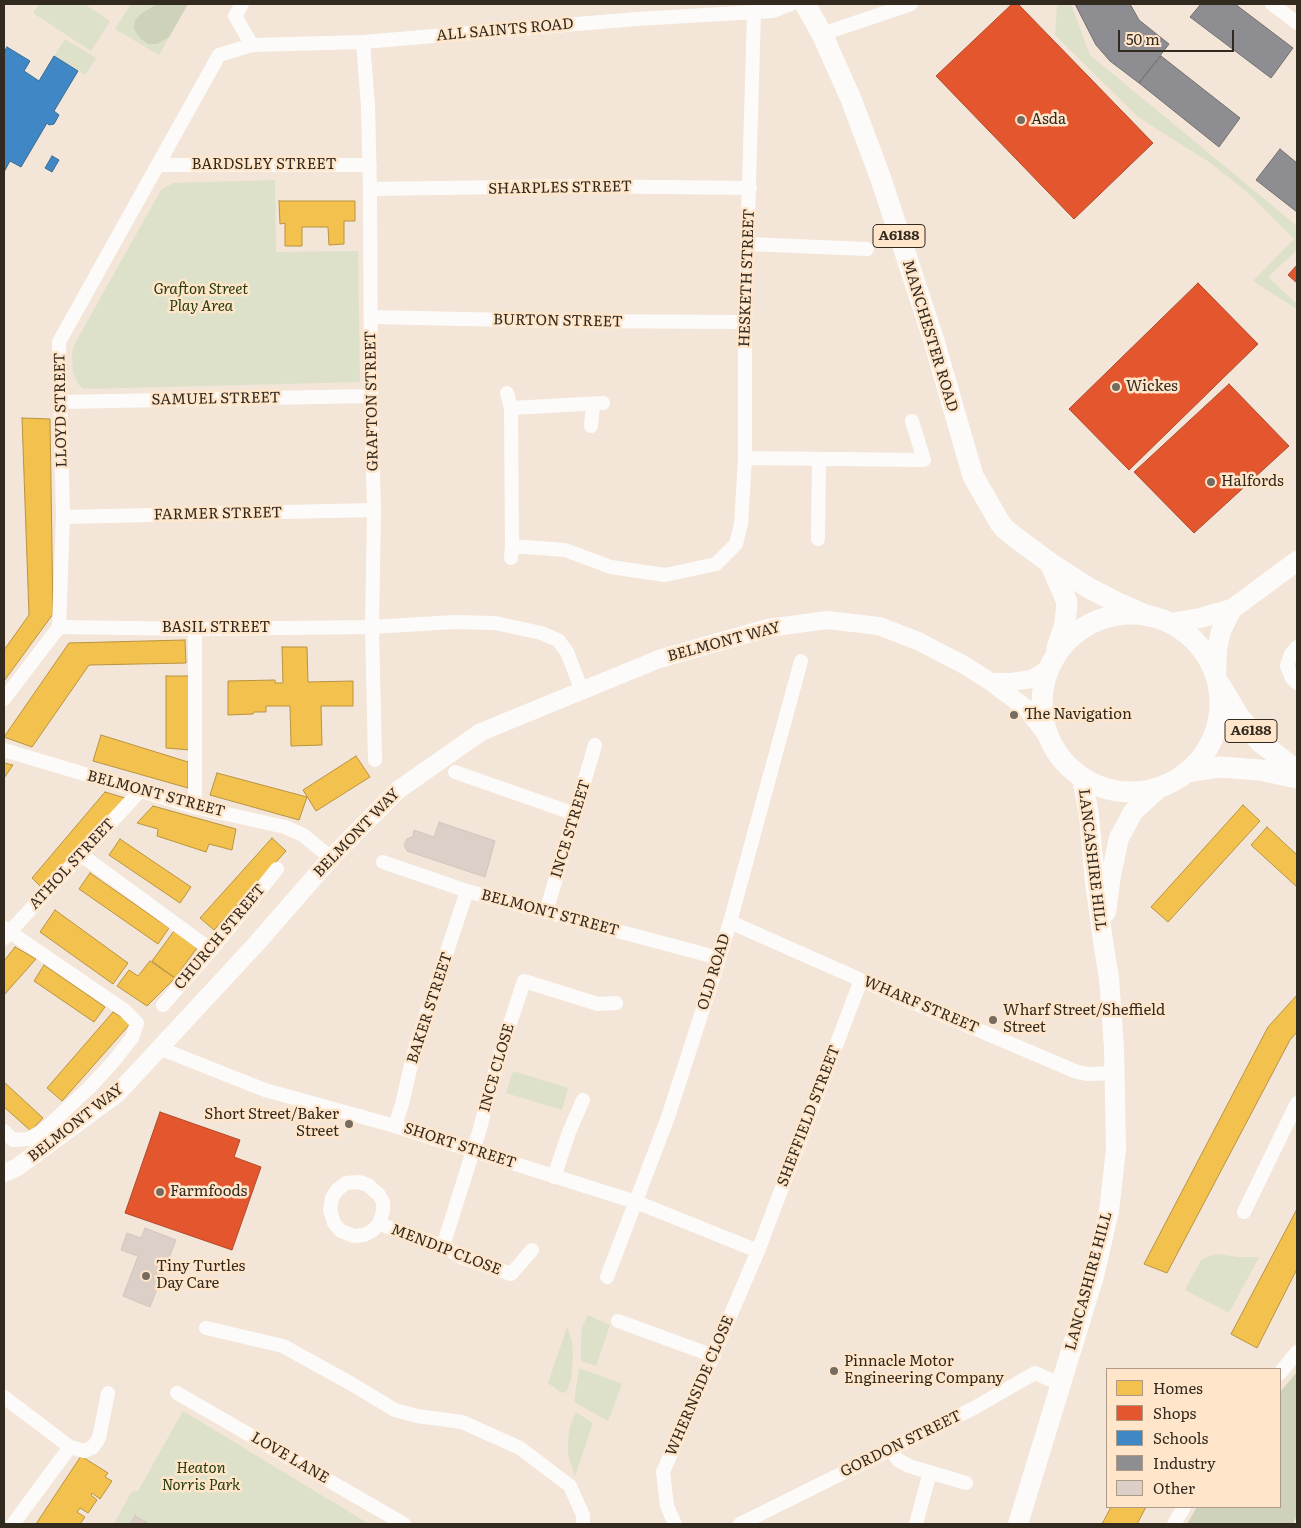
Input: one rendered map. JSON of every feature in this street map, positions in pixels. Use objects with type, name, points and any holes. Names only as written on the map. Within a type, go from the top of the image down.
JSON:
[{"type":"main road","name":"MANCHESTER ROAD","points":[[805,4],[822,34],[851,99],[881,179],[934,341],[972,476],[1005,528],[1050,564],[1120,604],[1144,614]]},
{"type":"main road","points":[[1171,623],[1200,618],[1232,609],[1297,561]]},
{"type":"main road","name":"MANCHESTER ROAD","points":[[1050,564],[1067,602],[1065,624],[1056,651]]},
{"type":"main road","points":[[1216,678],[1207,657],[1192,637],[1171,623],[1144,614],[1118,614],[1095,620],[1073,633],[1056,651],[1046,670],[1041,690],[1047,736],[1058,756],[1067,766],[1082,778],[1106,789],[1133,792],[1159,788],[1175,781],[1188,772],[1205,753],[1216,730],[1220,705],[1216,678],[1217,650],[1221,631],[1232,609]]},
{"type":"main road","name":"A6188","points":[[1216,678],[1238,715],[1259,742],[1297,771]]},
{"type":"main road","points":[[1188,772],[1220,767],[1260,770],[1297,778]]},
{"type":"main road","name":"LANCASHIRE HILL","points":[[1018,1524],[1094,1276],[1109,1211],[1116,1150],[1115,1073],[1109,978],[1095,882],[1089,815],[1082,778]]},
{"type":"main road","name":"LANCASHIRE HILL","points":[[1103,941],[1111,875],[1119,838],[1134,812],[1159,788]]},
{"type":"street","points":[[242,4],[235,16],[252,45]]},
{"type":"street","name":"ALL SAINTS ROAD","points":[[219,55],[252,45],[363,42],[637,19],[754,12],[773,10],[791,4]]},
{"type":"street","points":[[822,34],[911,4]]},
{"type":"street","points":[[1272,4],[1297,23]]},
{"type":"street","name":"HESKETH STREET","points":[[511,408],[512,552],[565,550],[611,567],[665,575],[716,564],[736,544],[741,524],[745,458],[745,322],[754,12]]},
{"type":"street","name":"GRAFTON STREET","points":[[363,42],[370,165],[371,396],[374,510],[372,627],[374,760]]},
{"type":"street","name":"LLOYD STREET","points":[[59,627],[63,517],[59,342],[219,55]]},
{"type":"street","name":"BARDSLEY STREET","points":[[158,165],[370,165]]},
{"type":"street","name":"SHARPLES STREET","points":[[370,189],[576,186],[750,188]]},
{"type":"street","points":[[748,244],[867,249]]},
{"type":"street","name":"BURTON STREET","points":[[371,317],[557,321],[745,322]]},
{"type":"street","points":[[507,393],[511,408],[598,404],[591,426]]},
{"type":"street","name":"SAMUEL STREET","points":[[61,402],[371,396]]},
{"type":"street","points":[[745,458],[819,459],[926,466],[912,421]]},
{"type":"street","points":[[818,539],[819,459]]},
{"type":"street","name":"FARMER STREET","points":[[63,517],[374,510]]},
{"type":"street","name":"BELMONT WAY","points":[[4,1173],[16,1168],[118,1093],[257,943],[331,858],[398,790],[481,732],[659,659],[768,628],[827,620],[879,626],[918,641],[966,666],[1027,709],[1047,736]]},
{"type":"street","name":"BASIL STREET","points":[[59,627],[195,629],[372,627],[454,622],[495,623],[541,633],[558,640],[567,652],[579,683]]},
{"type":"street","points":[[4,699],[59,627]]},
{"type":"street","points":[[195,629],[195,807]]},
{"type":"street","points":[[1294,650],[1287,666],[1292,678],[1297,683]]},
{"type":"street","name":"OLD ROAD","points":[[607,1277],[668,1117],[719,958],[801,661]]},
{"type":"street","points":[[991,682],[1032,679],[1046,670]]},
{"type":"street","name":"INCE STREET","points":[[546,912],[595,745]]},
{"type":"street","name":"BELMONT STREET","points":[[4,750],[195,807],[285,827],[302,835],[331,858]]},
{"type":"street","points":[[455,772],[575,814]]},
{"type":"street","name":"ATHOL STREET","points":[[6,933],[140,791]]},
{"type":"street","points":[[80,854],[211,950]]},
{"type":"street","name":"BELMONT STREET","points":[[383,862],[467,890],[719,958]]},
{"type":"street","name":"CHURCH STREET","points":[[163,1005],[277,869]]},
{"type":"street","name":"BAKER STREET","points":[[395,1126],[415,1048],[467,890]]},
{"type":"street","name":"WHARF STREET","points":[[730,922],[1077,1072],[1088,1074],[1115,1073]]},
{"type":"street","points":[[4,1131],[13,1140],[30,1138],[44,1129],[112,1063],[132,1038],[137,1023],[124,1010],[6,933]]},
{"type":"street","name":"SHEFFIELD STREET","points":[[758,1251],[861,980]]},
{"type":"street","name":"INCE CLOSE","points":[[443,1246],[479,1132],[497,1063],[524,981],[598,1004],[616,1003]]},
{"type":"street","name":"SHORT STREET","points":[[159,1048],[265,1090],[395,1126],[636,1202],[758,1251]]},
{"type":"street","points":[[554,1177],[569,1132],[583,1100]]},
{"type":"street","points":[[1244,1212],[1297,1102]]},
{"type":"street","name":"MENDIP CLOSE","points":[[379,1224],[443,1246],[461,1257],[511,1274],[532,1250]]},
{"type":"street","name":"WHERNSIDE CLOSE","points":[[675,1524],[667,1506],[663,1472],[758,1251]]},
{"type":"street","points":[[618,1321],[714,1356]]},
{"type":"street","points":[[206,1328],[283,1346],[395,1410],[417,1416],[462,1422],[520,1448],[570,1486],[583,1516],[583,1524]]},
{"type":"street","points":[[1281,1372],[1297,1352]]},
{"type":"street","name":"GORDON STREET","points":[[740,1524],[974,1408],[1035,1373],[1060,1384]]},
{"type":"street","points":[[4,1397],[70,1448],[84,1451],[93,1447],[99,1438],[108,1393]]},
{"type":"street","name":"LOVE LANE","points":[[177,1393],[404,1524]]},
{"type":"street","points":[[13,1524],[70,1448]]},
{"type":"street","points":[[890,1449],[898,1460],[904,1464],[966,1483]]},
{"type":"street","points":[[916,1524],[930,1472]]},
{"type":"street","points":[[1174,1524],[1183,1508]]},
{"type":"green space","points":[[39,4],[84,4],[110,21],[91,51],[33,13]]},
{"type":"green space","points":[[131,4],[171,4],[184,11],[159,55],[115,29]]},
{"type":"green space","points":[[157,4],[188,4],[169,37],[157,44],[148,44],[140,38],[134,29],[135,20],[142,13]]},
{"type":"green space","points":[[1057,4],[1071,4],[1090,55],[1297,226],[1297,250],[1268,277],[1297,304],[1297,309],[1253,281],[1294,239],[1247,192],[1209,162],[1138,117],[1055,35]]},
{"type":"green space","points":[[65,39],[96,58],[85,75],[54,56]]},
{"type":"green space","name":"Grafton Street Play Area","points":[[275,180],[276,252],[358,251],[360,382],[84,389],[79,385],[73,373],[72,353],[74,345],[161,190],[173,183]]},
{"type":"green space","points":[[513,1071],[568,1088],[562,1110],[506,1093]]},
{"type":"green space","points":[[1217,1254],[1259,1257],[1229,1313],[1185,1290],[1201,1260]]},
{"type":"green space","points":[[588,1315],[610,1325],[596,1366],[581,1361],[582,1327]]},
{"type":"green space","points":[[567,1327],[572,1342],[573,1354],[571,1380],[567,1391],[562,1393],[548,1383]]},
{"type":"green space","points":[[579,1368],[622,1384],[608,1421],[574,1402]]},
{"type":"green space","points":[[1297,1372],[1297,1517],[1294,1524],[1187,1524],[1196,1508],[1281,1508],[1281,1391]]},
{"type":"green space","name":"Heaton Norris Park","points":[[183,1411],[369,1524],[114,1524],[132,1491],[138,1491]]},
{"type":"green space","points":[[576,1412],[593,1423],[575,1476],[568,1455],[568,1441],[570,1426]]},
{"type":"building: Homes","points":[[279,201],[355,201],[355,221],[344,221],[344,244],[329,245],[328,227],[302,227],[302,246],[285,246],[285,223],[280,224]]},
{"type":"building: Homes","points":[[22,418],[50,419],[53,614],[4,681],[4,650],[29,615]]},
{"type":"building: Homes","points":[[185,640],[186,663],[89,665],[32,747],[4,737],[69,643]]},
{"type":"building: Homes","points":[[282,647],[307,647],[308,682],[353,681],[353,706],[321,706],[322,745],[291,746],[290,706],[266,706],[266,712],[228,715],[228,681],[275,680],[275,683],[283,683]]},
{"type":"building: Homes","points":[[166,676],[189,676],[190,750],[166,748]]},
{"type":"building: Homes","points":[[101,735],[188,762],[188,788],[93,761]]},
{"type":"building: Homes","points":[[356,756],[370,777],[316,811],[303,790]]},
{"type":"building: Homes","points":[[4,763],[13,765],[4,778]]},
{"type":"building: Homes","points":[[217,773],[307,797],[299,820],[210,795]]},
{"type":"building: Homes","points":[[105,792],[125,798],[43,889],[32,878]]},
{"type":"building: Homes","points":[[1243,805],[1260,821],[1168,922],[1151,907]]},
{"type":"building: Homes","points":[[153,806],[236,829],[232,850],[209,844],[206,852],[157,836],[158,829],[137,823]]},
{"type":"building: Homes","points":[[1267,827],[1297,855],[1297,887],[1251,845]]},
{"type":"building: Homes","points":[[272,838],[286,851],[214,930],[200,918]]},
{"type":"building: Homes","points":[[120,839],[191,887],[180,903],[109,855]]},
{"type":"building: Homes","points":[[90,873],[169,928],[158,944],[79,889]]},
{"type":"building: Homes","points":[[55,910],[128,963],[113,984],[40,932]]},
{"type":"building: Homes","points":[[174,931],[197,948],[175,978],[152,961]]},
{"type":"building: Homes","points":[[15,947],[36,959],[4,995],[4,961]]},
{"type":"building: Homes","points":[[150,961],[175,978],[147,1006],[117,986],[129,970],[138,976]]},
{"type":"building: Homes","points":[[44,965],[105,1007],[94,1022],[34,981]]},
{"type":"building: Homes","points":[[1297,995],[1297,1032],[1290,1040],[1167,1273],[1144,1264],[1268,1027]]},
{"type":"building: Homes","points":[[113,1012],[131,1023],[62,1101],[47,1088]]},
{"type":"building: Homes","points":[[4,1082],[43,1118],[31,1131],[4,1107]]},
{"type":"building: Homes","points":[[1297,1209],[1297,1269],[1257,1348],[1231,1334]]},
{"type":"building: Homes","points":[[81,1456],[108,1473],[105,1477],[112,1481],[100,1499],[92,1493],[91,1495],[97,1500],[88,1513],[80,1508],[77,1512],[85,1517],[80,1524],[36,1524]]},
{"type":"building: Homes","points":[[1110,1508],[1145,1508],[1137,1524],[1102,1524]]},
{"type":"building: Shops","points":[[1012,4],[1018,4],[1153,143],[1074,219],[936,76]]},
{"type":"building: Shops","points":[[1297,265],[1297,283],[1288,275]]},
{"type":"building: Shops","points":[[1198,283],[1258,344],[1129,470],[1069,409]]},
{"type":"building: Shops","points":[[1229,384],[1289,446],[1194,533],[1134,472]]},
{"type":"building: Shops","points":[[160,1112],[240,1140],[234,1157],[261,1167],[232,1250],[125,1213]]},
{"type":"building: Schools","points":[[7,47],[30,61],[24,71],[39,81],[54,56],[78,71],[54,111],[59,115],[54,124],[49,125],[47,123],[21,167],[10,161],[4,172],[4,52]]},
{"type":"building: Schools","points":[[52,156],[59,160],[52,172],[45,168]]},
{"type":"building: Industry","points":[[1075,4],[1130,4],[1139,20],[1169,44],[1139,83],[1110,61],[1096,45]]},
{"type":"building: Industry","points":[[1201,4],[1235,4],[1293,48],[1271,78],[1190,17]]},
{"type":"building: Industry","points":[[1161,56],[1240,118],[1219,147],[1139,83]]},
{"type":"building: Industry","points":[[1280,149],[1297,163],[1297,212],[1256,180]]},
{"type":"building: Other","points":[[439,822],[495,841],[485,877],[407,851],[404,845],[407,839],[413,836],[414,830],[434,837]]},
{"type":"building: Other","name":"Tiny Turtles Day Care","points":[[145,1228],[176,1240],[150,1307],[123,1296],[138,1256],[121,1250],[127,1233],[141,1238]]},
{"type":"building: Other","points":[[135,1516],[146,1522],[145,1524],[131,1523]]},
{"type":"place","name":"Asda","points":[[1021,120]]},
{"type":"place","name":"Wickes","points":[[1116,387]]},
{"type":"place","name":"Halfords","points":[[1211,482]]},
{"type":"place","name":"The Navigation","points":[[1014,715]]},
{"type":"place","name":"Wharf Street/Sheffield Street","points":[[993,1020]]},
{"type":"place","name":"Short Street/Baker Street","points":[[349,1124]]},
{"type":"place","name":"Farmfoods","points":[[160,1192]]},
{"type":"place","name":"Tiny Turtles Day Care","points":[[146,1276]]},
{"type":"place","name":"Pinnacle Motor Engineering Company","points":[[834,1371]]}]
